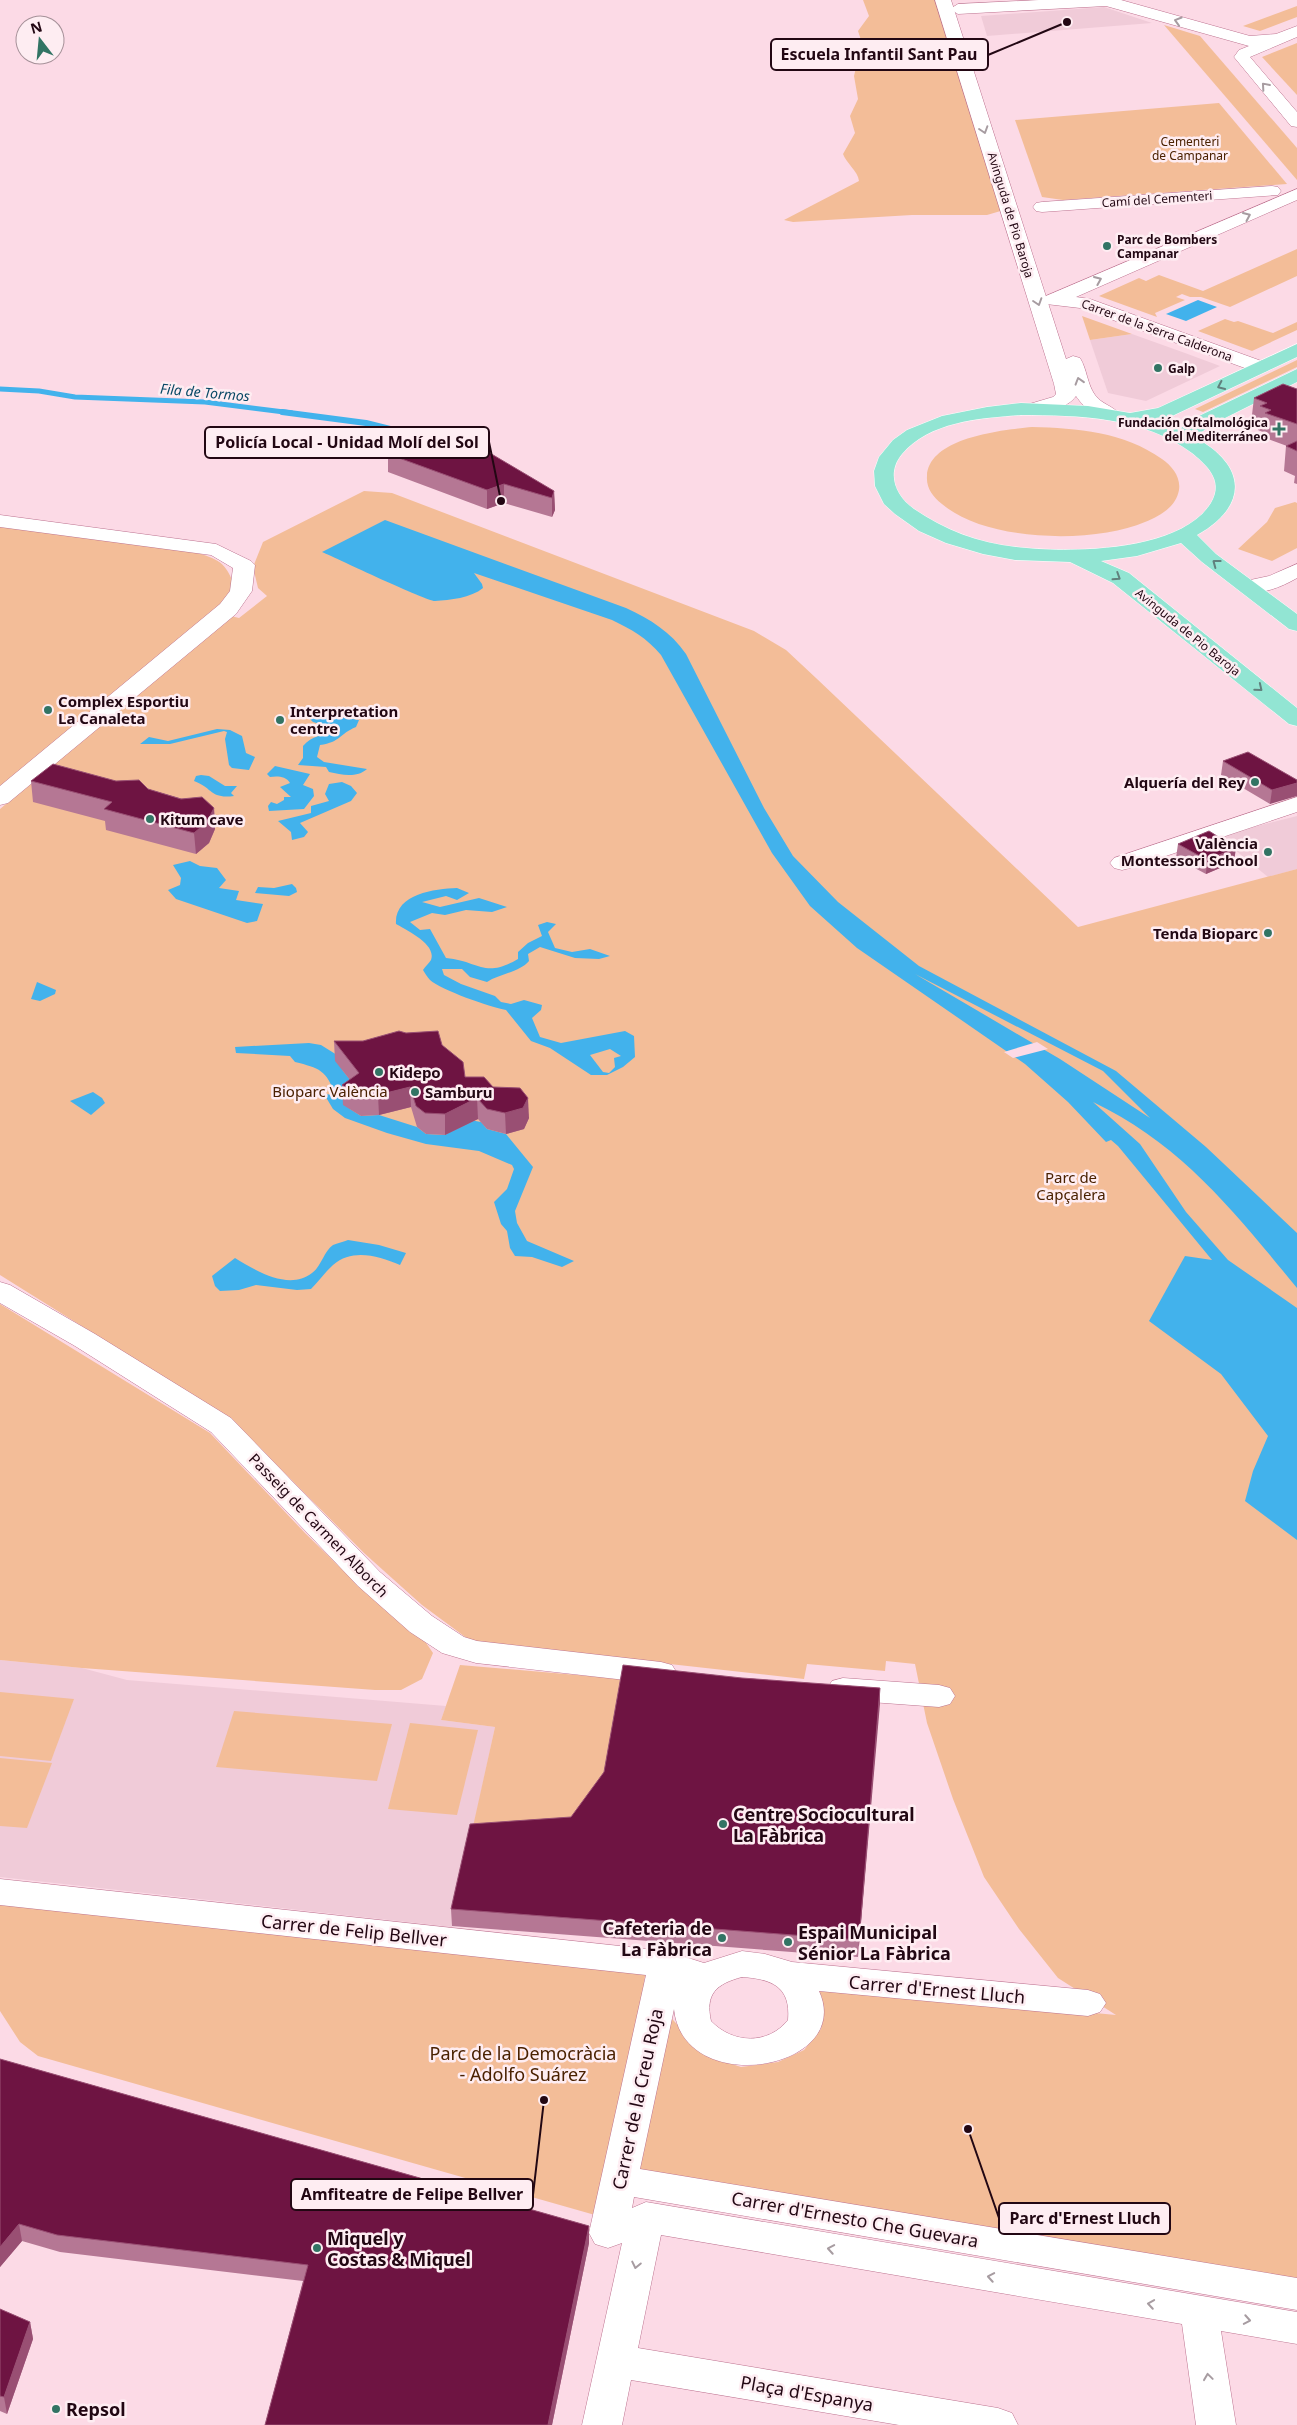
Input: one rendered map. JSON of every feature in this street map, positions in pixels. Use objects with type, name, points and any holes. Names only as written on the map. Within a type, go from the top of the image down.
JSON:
[{"type":"main road","points":[[1130,419],[1163,413],[1297,350]]},
{"type":"main road","points":[[1181,437],[1208,419],[1297,375]]},
{"type":"main road","points":[[1032,409],[1072,410],[1110,415],[1130,419],[1181,437],[1209,456],[1218,466],[1226,487],[1225,498],[1215,513],[1199,527],[1184,535],[1140,549],[1073,556],[1046,556],[993,549],[947,536],[927,527],[904,512],[889,496],[884,485],[886,463],[902,443],[916,434],[952,420],[974,414],[1032,409]]},
{"type":"main road","points":[[1184,535],[1210,558],[1297,624]]},
{"type":"main road","name":"Avinguda de Pio Baroja","points":[[1073,556],[1121,578],[1297,719]]},
{"type":"street","name":"Avinguda de Pio Baroja","points":[[943,0],[1064,384],[1066,396],[1060,401],[1032,409]]},
{"type":"street","points":[[957,5],[1086,1],[1116,3],[1249,41],[1290,35]]},
{"type":"street","name":"Avinguda de Pio Baroja","points":[[957,5],[1084,396],[1094,406],[1110,415]]},
{"type":"street","points":[[1204,28],[1220,38],[1297,122]]},
{"type":"street","points":[[1248,67],[1242,58],[1243,55],[1290,35]]},
{"type":"street","name":"Camí del Cementeri","points":[[1042,207],[1272,192]]},
{"type":"street","points":[[1053,300],[1297,194]]},
{"type":"street","name":"Carrer de la Serra Calderona","points":[[1053,300],[1083,303],[1260,367]]},
{"type":"street","points":[[1277,384],[1297,392]]},
{"type":"street","points":[[0,521],[216,550],[244,565],[241,590],[228,610],[0,798]]},
{"type":"street","points":[[1249,587],[1276,581],[1297,570]]},
{"type":"street","points":[[1122,863],[1297,804]]},
{"type":"street","name":"Passeig de Carmen Alborch","points":[[0,1291],[85,1340],[221,1424],[369,1579],[421,1624],[453,1646],[476,1652],[693,1676]]},
{"type":"street","points":[[811,1686],[939,1696]]},
{"type":"street","name":"Carrer de Felip Bellver","points":[[0,1892],[666,1964],[706,1977]]},
{"type":"street","name":"Carrer de la Creu Roja","points":[[608,2233],[666,1964]]},
{"type":"street","points":[[742,1964],[763,1966],[786,1975],[800,1987],[807,2002],[807,2018],[792,2040],[775,2049],[755,2053],[723,2049],[707,2040],[695,2026],[690,2005],[695,1990],[706,1977],[723,1968],[742,1964]]},
{"type":"street","name":"Carrer d'Ernest Lluch","points":[[786,1975],[1088,2003]]},
{"type":"street","name":"Carrer d'Ernesto Che Guevara","points":[[620,2180],[1297,2294]]},
{"type":"street","name":"Carrer d'Ernesto Che Guevara","points":[[616,2361],[646,2217],[1297,2328]]},
{"type":"street","points":[[1199,2312],[1216,2425]]},
{"type":"street","points":[[602,2425],[616,2361]]},
{"type":"street","name":"Plaça d'Espanya","points":[[616,2361],[998,2425]]},
{"type":"shaded area","points":[[1104,7],[1152,23],[987,36],[981,16]]},
{"type":"shaded area","name":"Galp","points":[[1132,334],[1220,366],[1146,401],[1108,393],[1090,340]]},
{"type":"shaded area","name":"València Montessori School","points":[[1297,816],[1297,869],[1268,877],[1218,836]]},
{"type":"shaded area","points":[[0,1660],[82,1668],[127,1680],[446,1706],[441,1720],[495,1727],[452,1927],[0,1877]]},
{"type":"green space","points":[[863,0],[936,0],[1004,210],[987,215],[912,215],[793,222],[784,220],[859,181],[843,154],[855,133],[850,116],[858,99],[854,76],[862,43],[858,31],[869,16]]},
{"type":"green space","points":[[1297,6],[1297,17],[1260,31],[1243,26]]},
{"type":"green space","points":[[1164,25],[1200,36],[1297,148],[1297,180]]},
{"type":"green space","points":[[1297,43],[1297,95],[1262,57]]},
{"type":"green space","name":"Cementeri de Campanar","points":[[1219,103],[1287,184],[1063,200],[1042,197],[1015,120]]},
{"type":"green space","points":[[1297,249],[1297,276],[1230,307],[1201,297],[1190,297],[1182,294],[1176,297],[1185,300],[1155,313],[1157,317],[1099,296],[1139,278],[1146,281],[1159,275],[1203,291]]},
{"type":"green space","points":[[1082,316],[1132,334],[1090,340]]},
{"type":"green space","points":[[1225,319],[1234,322],[1238,321],[1273,333],[1297,322],[1297,330],[1252,351],[1198,331]]},
{"type":"green space","points":[[1297,360],[1297,367],[1203,412],[1195,409]]},
{"type":"green space","points":[[1032,427],[1100,433],[1116,437],[1147,450],[1166,462],[1175,472],[1179,481],[1179,490],[1175,501],[1156,517],[1123,529],[1098,534],[1041,536],[985,526],[961,517],[942,504],[931,492],[927,476],[931,463],[940,452],[970,438],[1004,430]]},
{"type":"green space","points":[[364,491],[392,493],[754,631],[786,650],[1078,927],[1297,869],[1297,2286],[631,2173],[664,2010],[705,2055],[741,2067],[778,2062],[804,2050],[821,2029],[824,2007],[814,1986],[1116,2015],[1058,1978],[1019,1929],[984,1877],[953,1799],[927,1723],[915,1664],[886,1661],[885,1671],[807,1664],[804,1679],[472,1642],[422,1605],[364,1553],[232,1420],[0,1275],[0,809],[231,616],[239,618],[267,596],[258,588],[253,567],[263,542]]},
{"type":"green space","points":[[1297,503],[1297,548],[1272,561],[1238,549],[1267,522],[1275,508]]},
{"type":"green space","name":"Complex Esportiu La Canaleta","points":[[0,526],[196,552],[223,565],[233,582],[228,596],[213,613],[0,790]]},
{"type":"green space","points":[[0,1304],[210,1433],[305,1533],[362,1589],[420,1634],[433,1653],[422,1679],[401,1690],[375,1690],[0,1660]]},
{"type":"green space","points":[[460,1665],[623,1679],[604,1788],[571,1833],[470,1840],[495,1727],[441,1720]]},
{"type":"green space","points":[[0,1692],[74,1699],[51,1761],[0,1756]]},
{"type":"green space","points":[[234,1711],[392,1724],[377,1781],[216,1767]]},
{"type":"green space","points":[[410,1723],[478,1730],[457,1815],[388,1809]]},
{"type":"green space","points":[[0,1758],[52,1763],[27,1828],[0,1826]]},
{"type":"green space","name":"Parc de la Democràcia - Adolfo Suárez","points":[[0,1903],[646,1970],[644,1983],[648,1986],[602,2217],[38,2056],[20,2042],[0,2011]]},
{"type":"water","points":[[1198,300],[1217,307],[1186,321],[1166,314]]},
{"type":"water","points":[[385,520],[626,608],[659,627],[674,639],[686,654],[764,808],[793,856],[838,902],[919,966],[1116,1071],[1206,1147],[1297,1233],[1297,1288],[1229,1208],[1181,1160],[1125,1119],[1093,1102],[1140,1144],[1186,1212],[1228,1260],[1297,1308],[1297,1540],[1245,1501],[1253,1471],[1268,1436],[1221,1374],[1149,1321],[1185,1256],[1212,1260],[1118,1146],[1111,1140],[1106,1142],[1068,1102],[1025,1064],[857,948],[810,906],[772,853],[656,649],[638,634],[612,620],[474,573],[483,588],[466,596],[435,601],[322,552]],"holes":[[[915,974],[1103,1071],[1150,1118],[1060,1059]]]},
{"type":"water","points":[[321,714],[359,720],[356,727],[336,740],[320,745],[317,757],[324,762],[367,769],[359,774],[344,775],[329,772],[326,767],[298,765],[303,758],[303,746],[306,742],[335,728],[313,722],[310,719],[314,715]]},
{"type":"water","points":[[217,729],[230,730],[242,736],[246,753],[255,757],[249,770],[232,768],[229,765],[225,739],[227,732],[224,731],[170,744],[140,744],[149,737],[168,741]]},
{"type":"water","points":[[275,766],[310,774],[303,785],[313,789],[314,796],[304,809],[269,811],[268,806],[271,802],[277,804],[284,800],[284,797],[291,797],[280,787],[290,783],[286,779],[270,777],[267,774]]},
{"type":"water","points":[[196,776],[209,776],[225,786],[237,786],[231,793],[234,796],[220,796],[194,781]]},
{"type":"water","points":[[342,782],[351,786],[357,793],[351,801],[300,823],[308,832],[304,837],[292,840],[291,832],[278,821],[311,813],[311,806],[329,801],[325,794],[329,784]]},
{"type":"water","points":[[190,861],[200,866],[217,868],[226,880],[219,888],[239,891],[236,900],[263,904],[257,921],[247,923],[176,899],[168,890],[180,885],[181,878],[173,865]]},
{"type":"water","points":[[292,884],[297,892],[289,896],[255,893],[258,887],[274,888]]},
{"type":"water","points":[[457,888],[469,893],[457,900],[446,896],[422,902],[440,907],[479,898],[507,907],[492,912],[466,910],[445,915],[432,913],[410,922],[420,930],[430,929],[446,958],[489,968],[506,965],[518,959],[518,952],[528,943],[542,936],[538,925],[547,922],[556,924],[548,932],[555,948],[572,952],[590,949],[610,956],[599,959],[575,958],[540,947],[528,954],[529,961],[525,965],[487,982],[470,977],[462,969],[442,969],[444,975],[461,984],[495,996],[501,1002],[511,1004],[524,1000],[542,1005],[541,1010],[532,1018],[540,1037],[561,1043],[625,1031],[634,1036],[635,1057],[623,1067],[607,1075],[591,1075],[550,1048],[531,1041],[506,1010],[466,998],[430,980],[423,970],[431,960],[432,954],[429,948],[420,938],[396,924],[397,914],[401,906],[417,895]],"holes":[[[610,1049],[621,1056],[614,1058],[615,1067],[609,1073],[603,1072],[590,1055]]]},
{"type":"water","points":[[37,982],[56,990],[55,994],[40,1001],[31,999]]},
{"type":"water","points":[[309,1043],[321,1045],[337,1055],[343,1071],[361,1093],[350,1109],[361,1116],[379,1115],[417,1127],[426,1134],[445,1135],[470,1120],[481,1122],[487,1129],[506,1134],[533,1167],[515,1211],[517,1223],[527,1241],[574,1261],[562,1267],[532,1257],[515,1256],[510,1248],[507,1231],[501,1224],[494,1202],[507,1189],[514,1169],[512,1165],[479,1151],[426,1144],[345,1118],[333,1109],[324,1094],[335,1095],[329,1080],[321,1071],[295,1062],[290,1056],[236,1053],[235,1047]]},
{"type":"water","points":[[93,1092],[102,1098],[105,1103],[91,1115],[70,1101]]},
{"type":"water","points":[[348,1240],[379,1245],[406,1253],[400,1265],[366,1255],[357,1255],[341,1260],[333,1265],[311,1289],[297,1290],[256,1285],[239,1290],[220,1291],[215,1286],[212,1276],[235,1258],[263,1273],[283,1280],[303,1278],[315,1270],[333,1245]]},
{"type":"pier","points":[[1037,1042],[1048,1049],[1013,1058],[1004,1052]]},
{"type":"building","points":[[1283,384],[1297,389],[1297,424],[1265,413],[1271,410],[1260,406],[1267,403],[1254,398]]},
{"type":"building","points":[[430,433],[483,449],[554,491],[552,498],[504,484],[487,490],[388,454]]},
{"type":"building","points":[[1297,441],[1297,451],[1286,446]]},
{"type":"building","points":[[1248,752],[1297,780],[1297,783],[1272,790],[1223,761]]},
{"type":"building","points":[[53,764],[116,781],[139,780],[148,789],[181,799],[202,797],[214,808],[207,822],[194,833],[104,809],[112,802],[31,781]]},
{"type":"building","points":[[1209,831],[1236,848],[1207,860],[1178,844]]},
{"type":"building","points":[[399,1031],[406,1033],[438,1031],[442,1045],[463,1062],[465,1077],[484,1077],[493,1087],[520,1088],[528,1098],[523,1108],[505,1113],[487,1109],[477,1098],[445,1114],[425,1113],[416,1106],[410,1087],[378,1095],[360,1096],[342,1085],[359,1073],[334,1041],[363,1041]]},
{"type":"building","name":"Centre Sociocultural La Fàbrica","points":[[623,1665],[742,1678],[880,1688],[859,1940],[451,1909],[470,1824],[571,1817],[604,1772]]},
{"type":"building","name":"Miquel y Costas & Miquel","points":[[0,2059],[589,2226],[548,2425],[265,2425],[308,2265],[57,2235],[19,2224],[0,2247]]},
{"type":"building","points":[[0,2309],[30,2322],[4,2397],[0,2396]]},
{"type":"waterway","name":"Fila de Tormos","points":[[0,389],[39,391],[75,397],[205,402],[292,413]]},
{"type":"waterway","name":"Fila de Tormos","points":[[282,412],[366,423],[406,433]]},
{"type":"place","name":"Escuela Infantil Sant Pau","points":[[1067,22]]},
{"type":"place","name":"Parc de Bombers Campanar","points":[[1107,246]]},
{"type":"place","name":"Galp","points":[[1158,368]]},
{"type":"place","name":"Fundación Oftalmológica del Mediterráneo","points":[[1279,429]]},
{"type":"place","name":"Policía Local - Unidad Molí del Sol","points":[[501,501]]},
{"type":"place","name":"Complex Esportiu La Canaleta","points":[[48,710]]},
{"type":"place","name":"Interpretation centre","points":[[280,720]]},
{"type":"place","name":"Alquería del Rey","points":[[1255,782]]},
{"type":"place","name":"Kitum cave","points":[[150,819]]},
{"type":"place","name":"València Montessori School","points":[[1268,852]]},
{"type":"place","name":"Tenda Bioparc","points":[[1268,933]]},
{"type":"place","name":"Kidepo","points":[[379,1072]]},
{"type":"place","name":"Samburu","points":[[415,1092]]},
{"type":"place","name":"Centre Sociocultural La Fàbrica","points":[[723,1824]]},
{"type":"place","name":"Cafeteria de La Fàbrica","points":[[722,1938]]},
{"type":"place","name":"Espai Municipal Sénior La Fàbrica","points":[[788,1942]]},
{"type":"place","name":"Amfiteatre de Felipe Bellver","points":[[544,2100]]},
{"type":"place","name":"Parc d'Ernest Lluch","points":[[968,2129]]},
{"type":"place","name":"Miquel y Costas & Miquel","points":[[317,2248]]},
{"type":"place","name":"Repsol","points":[[56,2409]]},
{"type":"park label","name":"Bioparc València","points":[[330,1091]]},
{"type":"park label","name":"Parc de Capçalera","points":[[1071,1186]]}]
